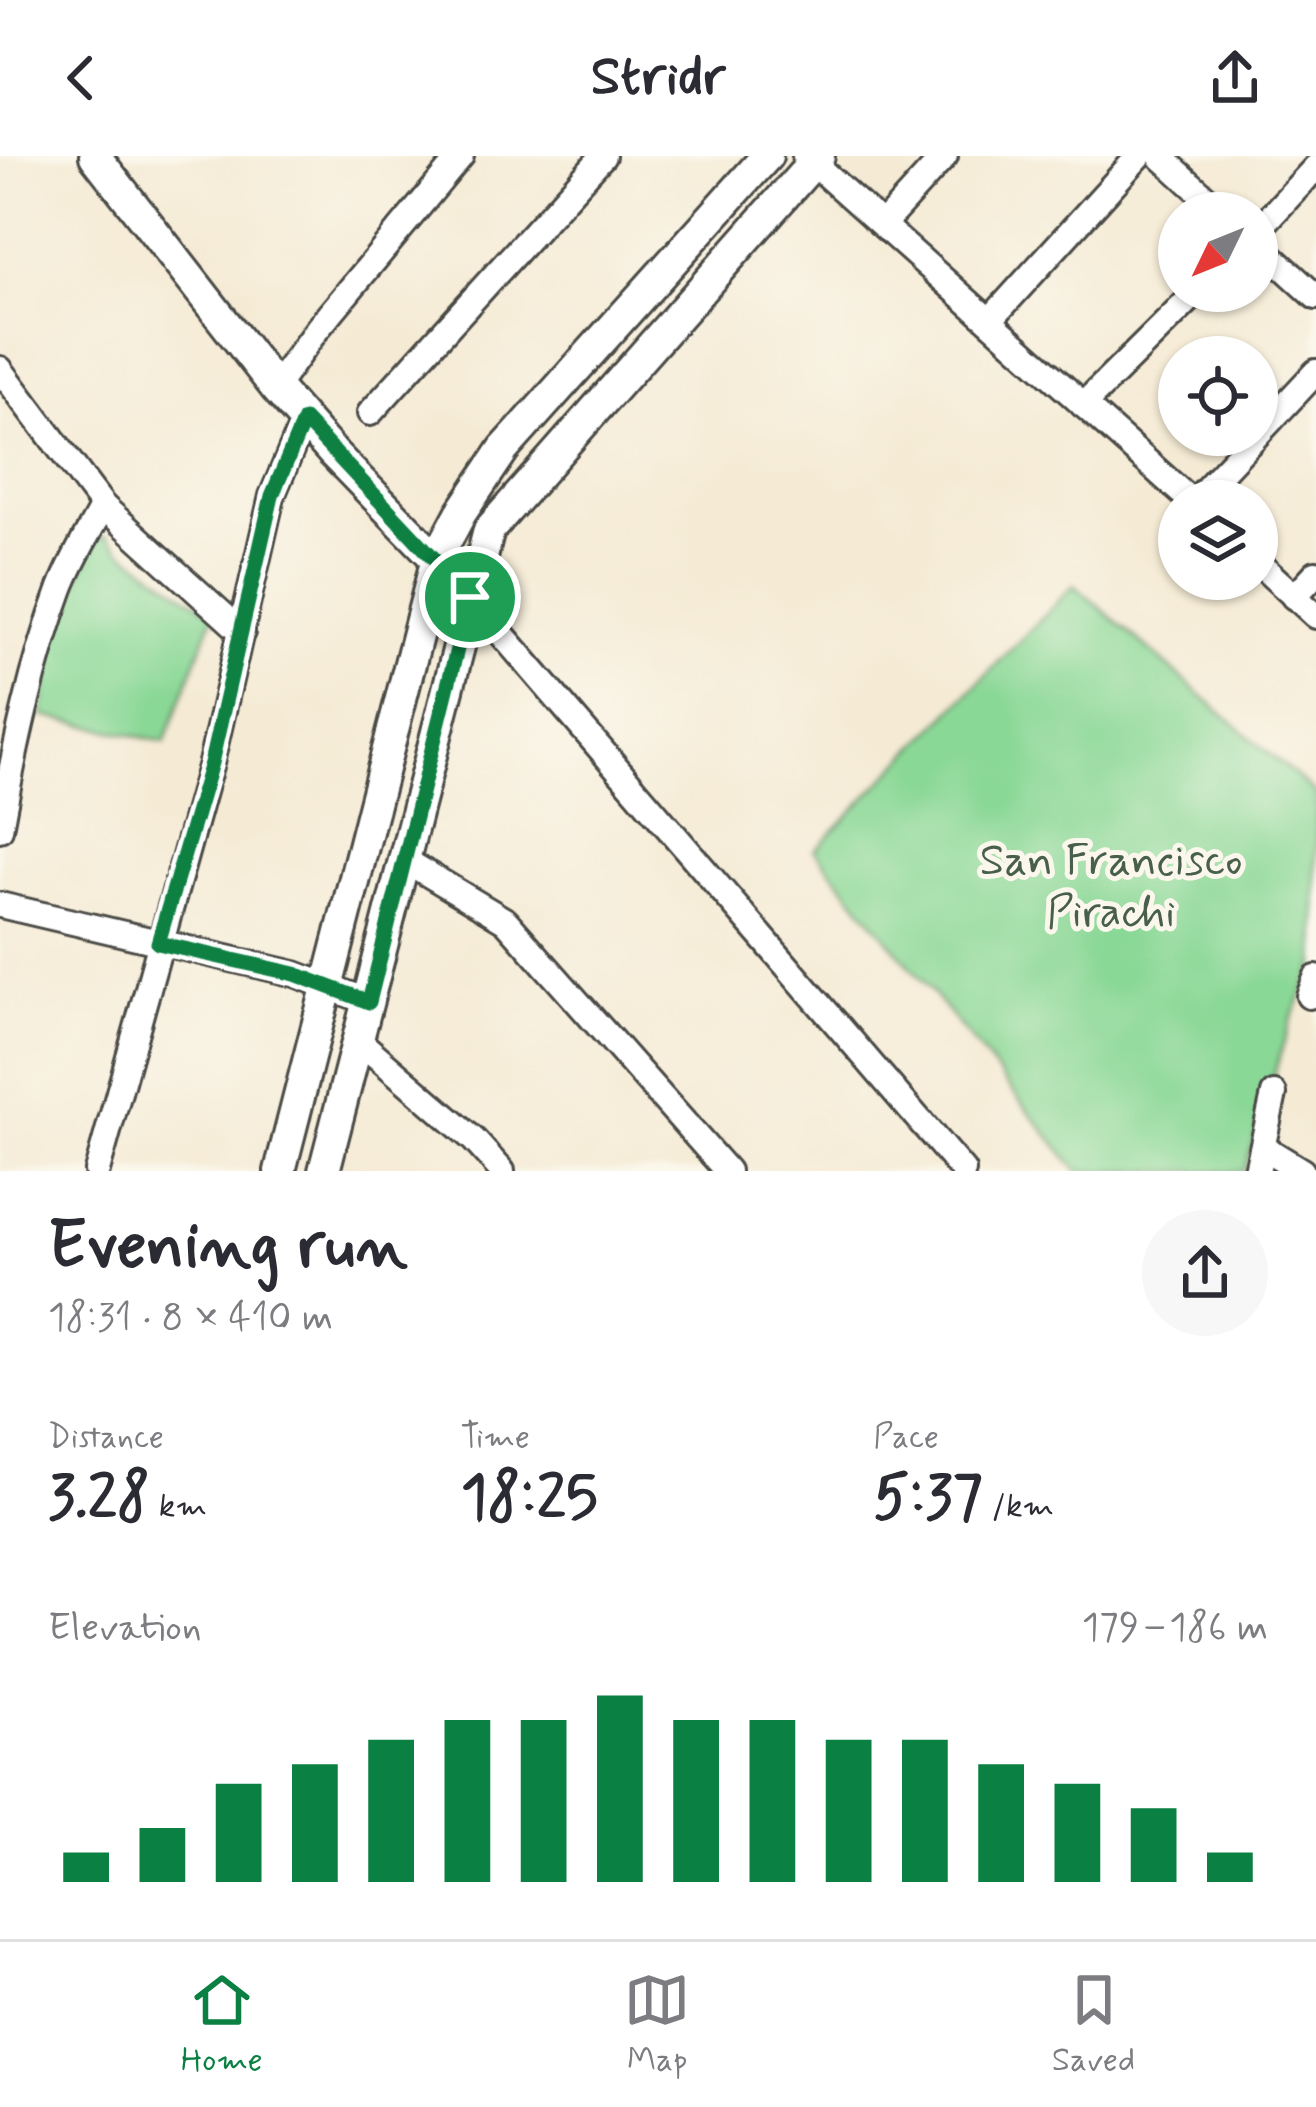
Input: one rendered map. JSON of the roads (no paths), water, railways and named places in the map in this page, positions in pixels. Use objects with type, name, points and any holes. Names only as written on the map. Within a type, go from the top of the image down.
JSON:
[{"type":"street","points":[[95,156],[274,387],[436,558],[963,1171]]},
{"type":"street","points":[[274,387],[460,156]]},
{"type":"street","points":[[370,412],[603,156]]},
{"type":"street","points":[[280,1171],[436,558],[504,449],[767,156]]},
{"type":"street","points":[[883,224],[944,156]]},
{"type":"street","points":[[990,320],[1139,156]]},
{"type":"street","points":[[1160,156],[1200,192]]},
{"type":"street","points":[[324,1171],[489,530],[812,158],[1169,480]]},
{"type":"street","points":[[1278,208],[1316,167]]},
{"type":"street","points":[[1278,263],[1316,298]]},
{"type":"street","points":[[1083,405],[1177,312]]},
{"type":"street","points":[[0,369],[104,506],[242,632]]},
{"type":"street","points":[[1213,480],[1316,372]]},
{"type":"street","points":[[97,1171],[211,763],[272,496],[304,420]]},
{"type":"street","points":[[0,829],[10,717],[63,583],[104,506]]},
{"type":"street","points":[[1294,598],[1316,573]]},
{"type":"street","points":[[1278,582],[1316,616]]},
{"type":"street","points":[[403,859],[506,921],[727,1171]]},
{"type":"street","points":[[0,905],[295,974],[369,1002]]},
{"type":"street","points":[[358,1040],[474,1140],[502,1171]]},
{"type":"street","points":[[1274,1094],[1260,1159],[1302,1171]]},
{"type":"park label","name":"San Francisco Pirachi","points":[[1111,887]]}]
